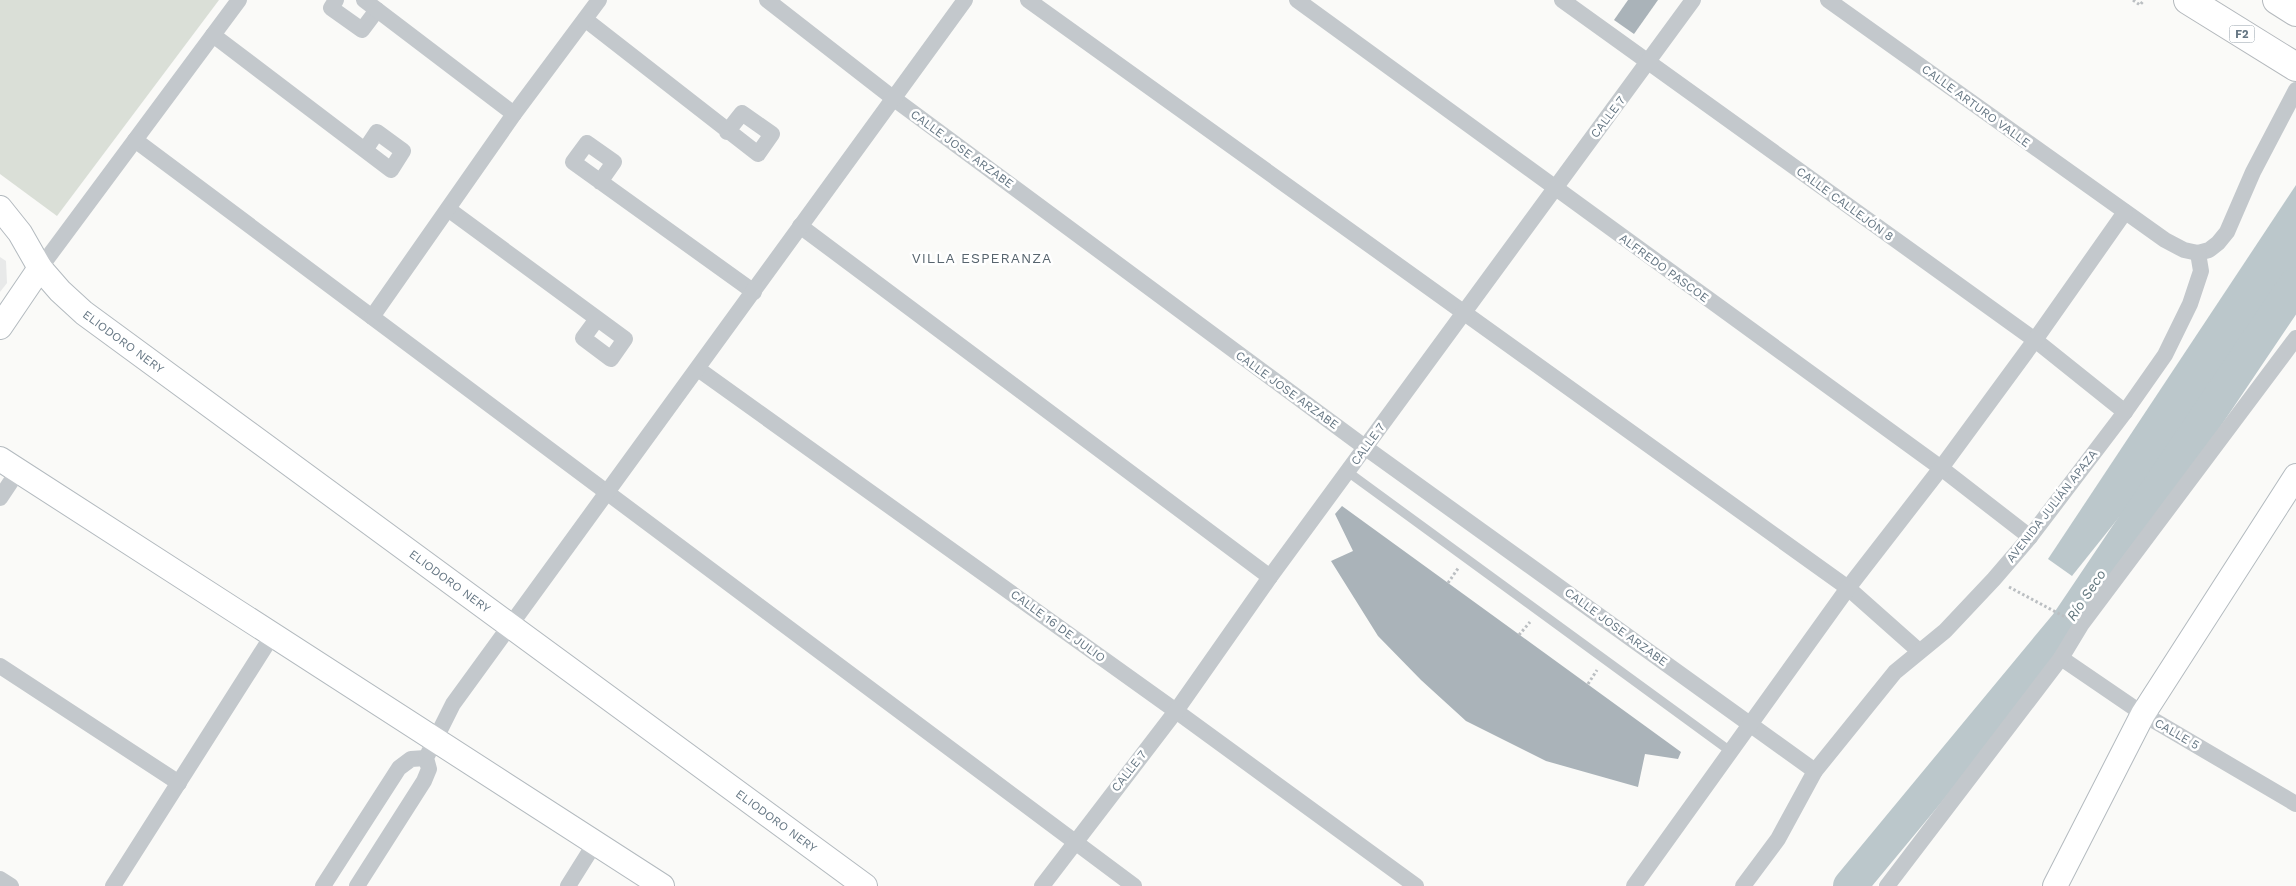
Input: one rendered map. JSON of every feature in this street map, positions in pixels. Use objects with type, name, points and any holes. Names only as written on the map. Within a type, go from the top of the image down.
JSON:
[{"type":"highway","name":"F2","points":[[2188,0],[2296,67]]},
{"type":"highway","points":[[2277,0],[2296,12]]},
{"type":"street","points":[[0,327],[40,268],[239,0]]},
{"type":"street","points":[[336,0],[331,8],[362,30],[377,10]]},
{"type":"street","points":[[364,0],[514,114]]},
{"type":"street","points":[[372,317],[514,114],[600,0]]},
{"type":"street","name":"CALLE JOSE ARZABE","points":[[767,0],[893,98],[1366,448],[1815,771]]},
{"type":"street","points":[[357,886],[424,781],[429,770],[430,749],[454,704],[964,0]]},
{"type":"street","points":[[1028,0],[1848,588],[1919,651]]},
{"type":"street","name":"ALFREDO PASCOE","points":[[1297,0],[1941,468],[2030,537]]},
{"type":"street","name":"CALLE CALLEJÓN 8","points":[[1562,0],[2035,340],[2125,412]]},
{"type":"street","name":"CALLE 7","points":[[1042,886],[1176,710],[1270,577],[1693,0]]},
{"type":"street","name":"CALLE ARTURO VALLE","points":[[1828,0],[2165,240],[2184,250],[2198,253]]},
{"type":"street","points":[[586,20],[728,132]]},
{"type":"street","points":[[213,35],[365,150]]},
{"type":"street","points":[[2198,253],[2209,250],[2227,232],[2253,172],[2296,90]]},
{"type":"street","points":[[135,140],[606,494],[1134,886]]},
{"type":"street","points":[[600,182],[754,292]]},
{"type":"street","name":"ELIODORO NERY","points":[[0,208],[20,232],[40,268],[60,291],[84,312],[865,886]]},
{"type":"street","points":[[448,209],[597,319]]},
{"type":"street","points":[[1634,886],[1848,588],[1941,468],[2035,340],[2125,212]]},
{"type":"street","points":[[800,226],[1270,577]]},
{"type":"street","name":"AVENIDA JULIÁN APAZA","points":[[1743,886],[1778,839],[1815,771],[1895,672],[1945,631],[1994,579],[2030,537],[2125,412],[2165,355],[2190,304],[2200,271],[2198,253]]},
{"type":"street","points":[[1886,886],[2060,658],[2081,625],[2296,338]]},
{"type":"street","name":"CALLE 16 DE JULIO","points":[[698,369],[1176,710],[1416,886]]},
{"type":"street","points":[[0,498],[9,465],[272,636],[430,749],[595,843],[662,886]]},
{"type":"street","points":[[2055,886],[2143,714],[2296,476]]},
{"type":"street","points":[[113,886],[272,636]]},
{"type":"street","name":"CALLE 5","points":[[2060,658],[2143,714],[2296,804]]},
{"type":"street","points":[[0,666],[178,783]]},
{"type":"street","points":[[323,886],[399,768],[410,759],[430,749]]},
{"type":"street","points":[[568,886],[595,843]]},
{"type":"street","points":[[0,879],[11,886]]},
{"type":"lane","points":[[1348,472],[1730,751]]},
{"type":"path","points":[[2133,0],[2140,5],[2144,0]]},
{"type":"path","points":[[1994,579],[2071,620]]},
{"type":"shaded area","points":[[0,0],[219,0],[57,216],[0,174]]},
{"type":"shaded area","name":"Río Seco","points":[[2296,185],[2296,296],[2072,576],[2048,559]]},
{"type":"shaded area","points":[[0,257],[6,261],[7,283],[0,292]]},
{"type":"building","points":[[1628,0],[1658,0],[1634,34],[1614,20]]},
{"type":"building","points":[[1342,506],[1681,752],[1678,759],[1645,754],[1638,787],[1546,761],[1466,721],[1421,680],[1378,636],[1331,561],[1353,551],[1335,514]]},
{"type":"waterway","name":"Río Seco","points":[[1850,886],[2067,624],[2296,284]]},
{"type":"district","name":"VILLA ESPERANZA","points":[[982,258]]}]
